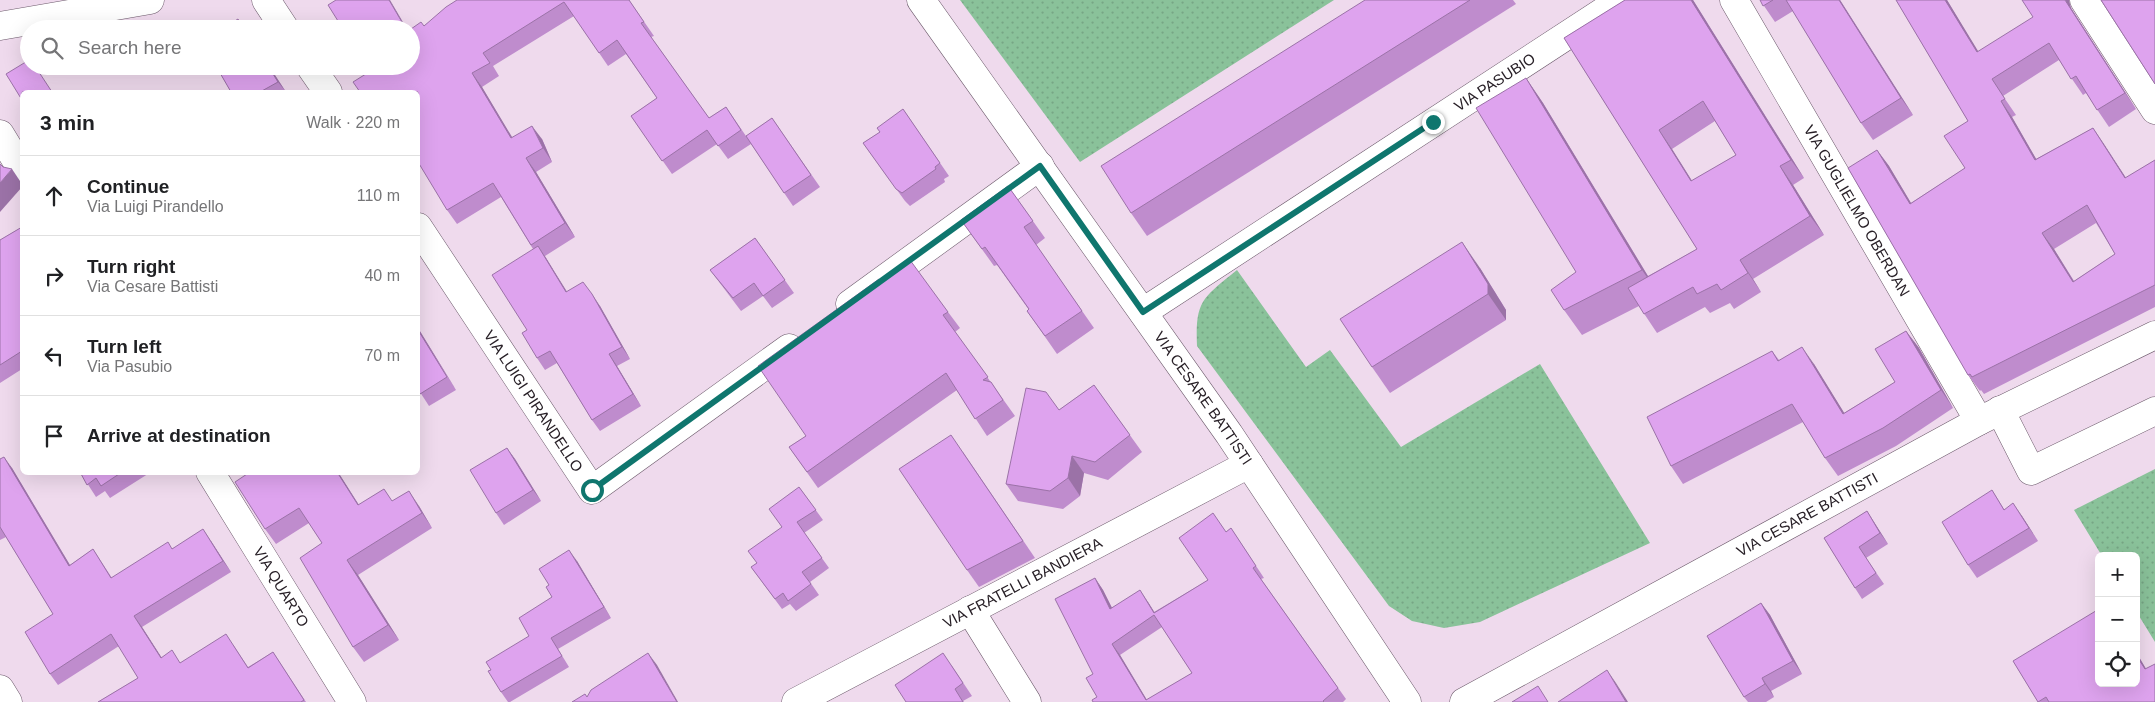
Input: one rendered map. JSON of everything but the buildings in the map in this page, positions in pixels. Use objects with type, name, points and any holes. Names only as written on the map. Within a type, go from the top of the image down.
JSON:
[{"type":"street","points":[[35,20],[150,0]]},
{"type":"street","points":[[266,0],[279,20]]},
{"type":"street","name":"VIA CESARE BATTISTI","points":[[921,0],[1249,464],[1407,702]]},
{"type":"street","name":"VIA PASUBIO","points":[[1143,312],[1621,0]]},
{"type":"street","name":"VIA GUGLIELMO OBERDAN","points":[[1734,0],[1989,416],[2031,471],[2155,411]]},
{"type":"street","points":[[2084,0],[2155,110]]},
{"type":"street","points":[[0,26],[20,23]]},
{"type":"street","points":[[316,75],[327,90]]},
{"type":"street","points":[[0,134],[20,167]]},
{"type":"street","points":[[832,317],[1040,166]]},
{"type":"street","name":"VIA LUIGI PIRANDELLO","points":[[420,231],[592,490],[808,334]]},
{"type":"street","name":"VIA CESARE BATTISTI","points":[[1464,702],[1989,416],[2155,335]]},
{"type":"street","name":"VIA FRATELLI BANDIERA","points":[[796,702],[1249,464]]},
{"type":"street","name":"VIA QUARTO","points":[[212,475],[352,702]]},
{"type":"street","points":[[970,610],[1027,702]]},
{"type":"street","points":[[0,689],[8,702]]},
{"type":"green space","points":[[960,0],[1334,0],[1080,162]]},
{"type":"green space","points":[[1237,270],[1306,367],[1330,350],[1401,447],[1540,364],[1650,543],[1480,622],[1444,628],[1412,621],[1389,606],[1197,346],[1198,319],[1204,301],[1216,287]]},
{"type":"green space","points":[[2155,469],[2155,642],[2140,618],[2140,552],[2100,552],[2074,510]]},
{"type":"route","points":[[592,490],[1040,166],[1143,312],[1433,122]]}]
